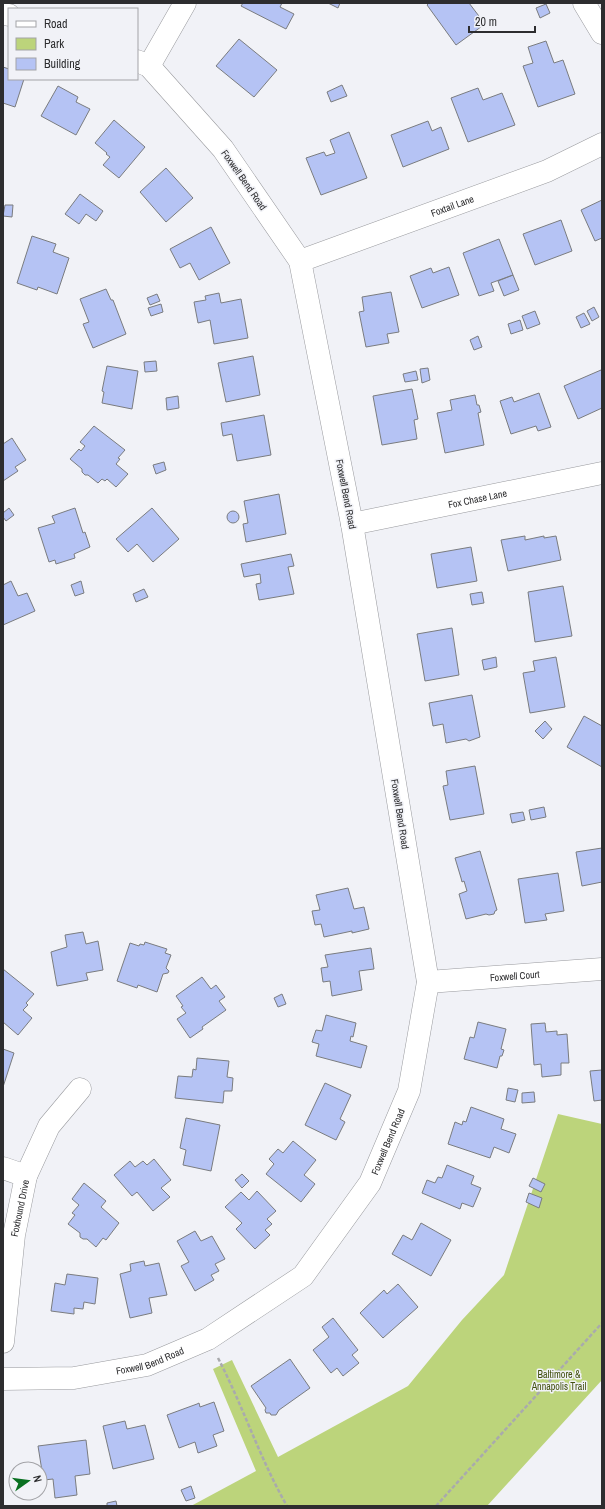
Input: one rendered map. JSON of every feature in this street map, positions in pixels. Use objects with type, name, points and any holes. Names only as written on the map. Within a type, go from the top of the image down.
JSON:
[{"type":"street","points":[[143,64],[185,3]]},
{"type":"street","points":[[584,3],[602,33]]},
{"type":"street","name":"Foxwell Bend Road","points":[[3,1379],[74,1378],[147,1365],[208,1339],[303,1276],[370,1183],[410,1091],[428,982],[352,524],[300,261],[223,149],[143,64]]},
{"type":"street","name":"Foxtail Lane","points":[[300,261],[547,171],[602,144]]},
{"type":"street","name":"Fox Chase Lane","points":[[352,524],[602,474]]},
{"type":"street","name":"Foxwell Court","points":[[428,982],[602,969]]},
{"type":"street","name":"Foxhound Drive","points":[[3,1342],[14,1235],[26,1176],[49,1126],[80,1089]]},
{"type":"street","points":[[3,1168],[26,1176]]},
{"type":"path","points":[[436,1506],[602,1323]]},
{"type":"path","points":[[208,1339],[240,1403],[277,1488],[287,1506]]},
{"type":"green space","name":"Baltimore & Annapolis Trail","points":[[558,1114],[602,1124],[602,1380],[487,1506],[191,1506],[256,1471],[213,1369],[232,1360],[278,1457],[408,1386],[462,1320],[504,1275]]},
{"type":"building","points":[[243,3],[282,3],[280,7],[294,14],[286,29],[241,6]]},
{"type":"building","points":[[328,3],[340,3],[338,8]]},
{"type":"building","points":[[429,3],[469,3],[485,24],[456,45],[427,5]]},
{"type":"building","points":[[546,4],[550,13],[540,18],[536,8]]},
{"type":"building","points":[[239,39],[277,70],[254,97],[216,66]]},
{"type":"building","points":[[546,41],[554,63],[563,60],[575,94],[538,107],[523,66],[533,63],[528,47]]},
{"type":"building","points":[[3,67],[8,69],[8,80],[24,80],[15,107],[3,103]]},
{"type":"building","points":[[342,85],[347,96],[331,102],[327,92]]},
{"type":"building","points":[[58,86],[78,97],[76,102],[90,109],[76,135],[41,116]]},
{"type":"building","points":[[478,88],[483,100],[502,93],[515,125],[468,142],[451,98]]},
{"type":"building","points":[[114,120],[145,147],[119,178],[103,165],[110,157],[95,143]]},
{"type":"building","points":[[428,121],[432,131],[441,127],[449,149],[403,167],[391,135]]},
{"type":"building","points":[[349,132],[367,178],[321,195],[306,158],[324,152],[326,156],[335,153],[330,140]]},
{"type":"building","points":[[166,168],[193,198],[166,222],[140,192]]},
{"type":"building","points":[[80,194],[103,211],[96,221],[86,214],[79,224],[65,214]]},
{"type":"building","points":[[602,200],[602,238],[595,241],[581,210]]},
{"type":"building","points":[[5,205],[13,205],[12,217],[3,216]]},
{"type":"building","points":[[561,220],[572,251],[535,265],[523,234]]},
{"type":"building","points":[[211,227],[230,263],[199,280],[190,263],[180,268],[170,249]]},
{"type":"building","points":[[32,236],[56,244],[53,252],[69,258],[57,294],[38,287],[37,290],[17,283]]},
{"type":"building","points":[[499,239],[513,275],[491,283],[494,291],[479,296],[463,253]]},
{"type":"building","points":[[449,267],[459,295],[422,308],[410,276],[431,268],[433,273]]},
{"type":"building","points":[[513,275],[519,290],[504,296],[498,281]]},
{"type":"building","points":[[106,289],[111,300],[113,300],[126,334],[93,348],[83,324],[89,322],[80,299]]},
{"type":"building","points":[[391,292],[399,332],[387,334],[389,343],[366,347],[359,312],[364,311],[362,297]]},
{"type":"building","points":[[219,293],[221,303],[241,299],[248,338],[214,344],[210,320],[198,323],[194,302],[206,300],[205,296]]},
{"type":"building","points":[[157,294],[160,301],[150,305],[147,298]]},
{"type":"building","points":[[161,304],[163,312],[151,316],[148,308]]},
{"type":"building","points":[[594,307],[599,317],[592,321],[587,311]]},
{"type":"building","points":[[535,311],[540,324],[527,329],[522,316]]},
{"type":"building","points":[[584,313],[590,324],[581,328],[576,317]]},
{"type":"building","points":[[520,320],[523,330],[511,334],[508,324]]},
{"type":"building","points":[[478,336],[482,347],[474,350],[470,340]]},
{"type":"building","points":[[253,356],[260,395],[226,402],[218,363]]},
{"type":"building","points":[[156,361],[157,371],[145,372],[144,362]]},
{"type":"building","points":[[107,366],[138,371],[132,409],[102,403],[104,392],[102,391]]},
{"type":"building","points":[[428,368],[430,380],[422,383],[420,369]]},
{"type":"building","points":[[601,370],[602,408],[578,419],[564,386]]},
{"type":"building","points":[[416,371],[418,380],[405,382],[403,374]]},
{"type":"building","points":[[412,389],[418,419],[414,420],[417,439],[382,445],[373,396]]},
{"type":"building","points":[[539,393],[551,427],[538,431],[536,426],[511,434],[500,401],[512,397],[514,402]]},
{"type":"building","points":[[475,395],[477,405],[479,405],[481,412],[478,413],[484,445],[445,453],[437,413],[452,410],[450,400]]},
{"type":"building","points":[[178,396],[179,408],[167,410],[166,398]]},
{"type":"building","points":[[264,415],[271,455],[237,461],[232,434],[223,436],[221,423]]},
{"type":"building","points":[[94,426],[125,450],[118,458],[120,459],[116,464],[128,474],[116,487],[107,479],[105,481],[102,479],[98,483],[88,475],[85,475],[82,472],[82,469],[70,459],[79,449],[81,451],[85,446],[80,442]]},
{"type":"building","points":[[12,438],[26,460],[15,467],[18,471],[3,481],[3,444]]},
{"type":"building","points":[[164,462],[166,470],[156,474],[153,465]]},
{"type":"building","points":[[279,494],[286,534],[246,542],[243,524],[248,523],[244,501]]},
{"type":"building","points":[[9,508],[14,515],[6,521],[3,517],[3,513]]},
{"type":"building","points":[[75,508],[83,533],[85,532],[90,547],[74,554],[75,558],[56,564],[55,560],[49,562],[38,528],[55,523],[52,516]]},
{"type":"building","points":[[152,508],[179,539],[153,562],[137,544],[128,552],[116,539]]},
{"type":"building","points":[[231,511],[235,511],[239,517],[235,523],[231,523],[227,519],[227,515]]},
{"type":"building","points":[[525,536],[525,540],[544,536],[544,538],[556,536],[561,560],[508,571],[501,540]]},
{"type":"building","points":[[471,547],[477,581],[437,588],[431,554]]},
{"type":"building","points":[[291,554],[294,566],[288,567],[294,594],[259,600],[256,584],[261,583],[260,574],[244,577],[241,564]]},
{"type":"building","points":[[11,581],[18,596],[27,593],[35,611],[3,625],[3,585]]},
{"type":"building","points":[[81,581],[84,593],[75,596],[71,585]]},
{"type":"building","points":[[563,586],[572,636],[535,642],[528,592]]},
{"type":"building","points":[[144,589],[148,597],[136,602],[133,594]]},
{"type":"building","points":[[482,592],[484,603],[472,605],[470,594]]},
{"type":"building","points":[[452,628],[459,675],[425,681],[417,634]]},
{"type":"building","points":[[496,657],[497,667],[484,670],[482,660]]},
{"type":"building","points":[[556,657],[565,707],[530,713],[523,673],[535,671],[533,661]]},
{"type":"building","points":[[472,695],[480,737],[469,741],[466,739],[446,743],[443,724],[433,726],[429,703]]},
{"type":"building","points":[[584,716],[602,726],[602,767],[567,747]]},
{"type":"building","points":[[545,721],[552,729],[543,739],[535,731]]},
{"type":"building","points":[[475,766],[484,814],[450,820],[443,786],[448,785],[446,771]]},
{"type":"building","points":[[544,807],[546,817],[531,820],[529,810]]},
{"type":"building","points":[[523,812],[525,820],[512,823],[510,814]]},
{"type":"building","points":[[602,848],[602,882],[582,886],[576,852]]},
{"type":"building","points":[[480,851],[497,910],[494,914],[486,914],[466,919],[459,894],[467,891],[464,881],[462,882],[455,858]]},
{"type":"building","points":[[558,873],[564,911],[545,914],[547,920],[525,923],[518,879]]},
{"type":"building","points":[[348,888],[354,909],[364,907],[369,929],[324,937],[321,924],[315,925],[312,911],[320,910],[316,895]]},
{"type":"building","points":[[83,932],[86,944],[98,941],[103,970],[86,973],[88,980],[57,986],[51,952],[67,947],[65,935]]},
{"type":"building","points":[[145,942],[167,949],[165,953],[171,955],[166,968],[169,971],[168,973],[163,974],[157,992],[138,985],[137,988],[117,981],[130,943],[139,946],[140,944],[144,945]]},
{"type":"building","points":[[371,948],[374,969],[359,971],[362,990],[332,996],[330,981],[323,982],[321,968],[328,967],[325,955]]},
{"type":"building","points":[[3,969],[34,994],[26,1003],[28,1005],[23,1010],[32,1018],[18,1035],[3,1022]]},
{"type":"building","points":[[202,977],[211,989],[216,985],[225,997],[219,1001],[226,1010],[202,1027],[203,1029],[190,1038],[177,1019],[186,1013],[181,1007],[183,1006],[176,996]]},
{"type":"building","points":[[282,994],[286,1004],[278,1007],[274,998]]},
{"type":"building","points":[[326,1015],[356,1023],[353,1037],[351,1036],[350,1041],[367,1046],[361,1068],[316,1056],[319,1044],[312,1042],[316,1030],[322,1031]]},
{"type":"building","points":[[478,1022],[506,1029],[501,1049],[504,1050],[502,1056],[500,1056],[497,1068],[464,1059],[470,1037],[474,1038]]},
{"type":"building","points":[[545,1023],[546,1032],[557,1031],[557,1035],[567,1034],[569,1063],[561,1063],[561,1075],[542,1077],[541,1064],[534,1065],[531,1024]]},
{"type":"building","points":[[3,1049],[14,1053],[3,1087]]},
{"type":"building","points":[[197,1058],[229,1061],[227,1077],[233,1078],[232,1091],[224,1091],[223,1103],[175,1098],[178,1076],[192,1077],[193,1069],[196,1070]]},
{"type":"building","points":[[602,1070],[602,1100],[594,1101],[590,1071]]},
{"type":"building","points":[[325,1083],[351,1095],[340,1119],[345,1122],[336,1140],[305,1125]]},
{"type":"building","points":[[508,1088],[518,1090],[515,1102],[506,1100]]},
{"type":"building","points":[[534,1092],[535,1102],[522,1103],[522,1093]]},
{"type":"building","points":[[471,1107],[504,1119],[501,1129],[516,1134],[509,1153],[494,1147],[490,1158],[448,1144],[455,1122],[462,1125],[463,1121],[466,1122]]},
{"type":"building","points":[[186,1118],[220,1125],[211,1171],[183,1165],[186,1150],[180,1148]]},
{"type":"building","points":[[293,1141],[316,1160],[304,1175],[315,1184],[301,1202],[266,1174],[274,1164],[269,1159],[278,1149],[283,1153]]},
{"type":"building","points":[[154,1159],[171,1180],[161,1188],[170,1197],[153,1211],[137,1192],[132,1196],[114,1175],[130,1161],[135,1167],[143,1161],[147,1165]]},
{"type":"building","points":[[447,1165],[474,1176],[471,1184],[481,1188],[473,1207],[462,1203],[460,1209],[422,1193],[427,1180],[435,1183],[438,1177],[442,1178]]},
{"type":"building","points":[[242,1174],[249,1181],[242,1188],[235,1180]]},
{"type":"building","points":[[533,1178],[545,1184],[541,1192],[529,1186]]},
{"type":"building","points":[[84,1183],[106,1201],[101,1207],[119,1223],[106,1240],[103,1238],[96,1247],[87,1239],[80,1237],[80,1233],[68,1224],[75,1215],[72,1213],[79,1205],[72,1199]]},
{"type":"building","points":[[257,1191],[276,1211],[267,1219],[272,1224],[265,1230],[270,1235],[255,1249],[236,1229],[242,1223],[225,1207],[241,1192],[249,1200]]},
{"type":"building","points":[[529,1193],[542,1198],[539,1208],[526,1202]]},
{"type":"building","points":[[421,1223],[451,1240],[431,1276],[392,1254],[403,1235],[412,1240]]},
{"type":"building","points":[[195,1231],[201,1241],[212,1236],[225,1259],[215,1264],[219,1271],[211,1275],[214,1280],[195,1291],[181,1266],[189,1262],[177,1241]]},
{"type":"building","points":[[144,1261],[145,1266],[159,1263],[167,1295],[149,1298],[152,1313],[130,1318],[120,1274],[131,1271],[130,1264]]},
{"type":"building","points":[[67,1274],[98,1278],[95,1304],[84,1302],[83,1309],[74,1308],[74,1314],[51,1311],[55,1283],[65,1285]]},
{"type":"building","points":[[398,1284],[418,1307],[383,1338],[360,1313],[384,1290],[387,1294]]},
{"type":"building","points":[[333,1318],[358,1350],[352,1355],[359,1363],[343,1376],[337,1368],[331,1373],[313,1350],[329,1337],[322,1327]]},
{"type":"building","points":[[290,1359],[310,1388],[279,1410],[276,1415],[271,1415],[270,1413],[266,1413],[266,1408],[251,1386]]},
{"type":"building","points":[[214,1402],[224,1431],[213,1435],[217,1446],[198,1453],[195,1442],[179,1448],[167,1415],[199,1403],[200,1407]]},
{"type":"building","points":[[125,1421],[127,1429],[145,1425],[154,1459],[113,1469],[103,1426]]},
{"type":"building","points":[[86,1440],[90,1474],[75,1476],[77,1495],[55,1498],[53,1479],[48,1480],[48,1461],[40,1461],[38,1446]]},
{"type":"building","points":[[191,1486],[195,1498],[186,1501],[181,1490]]},
{"type":"building","points":[[116,1501],[117,1506],[107,1506],[107,1503]]}]
